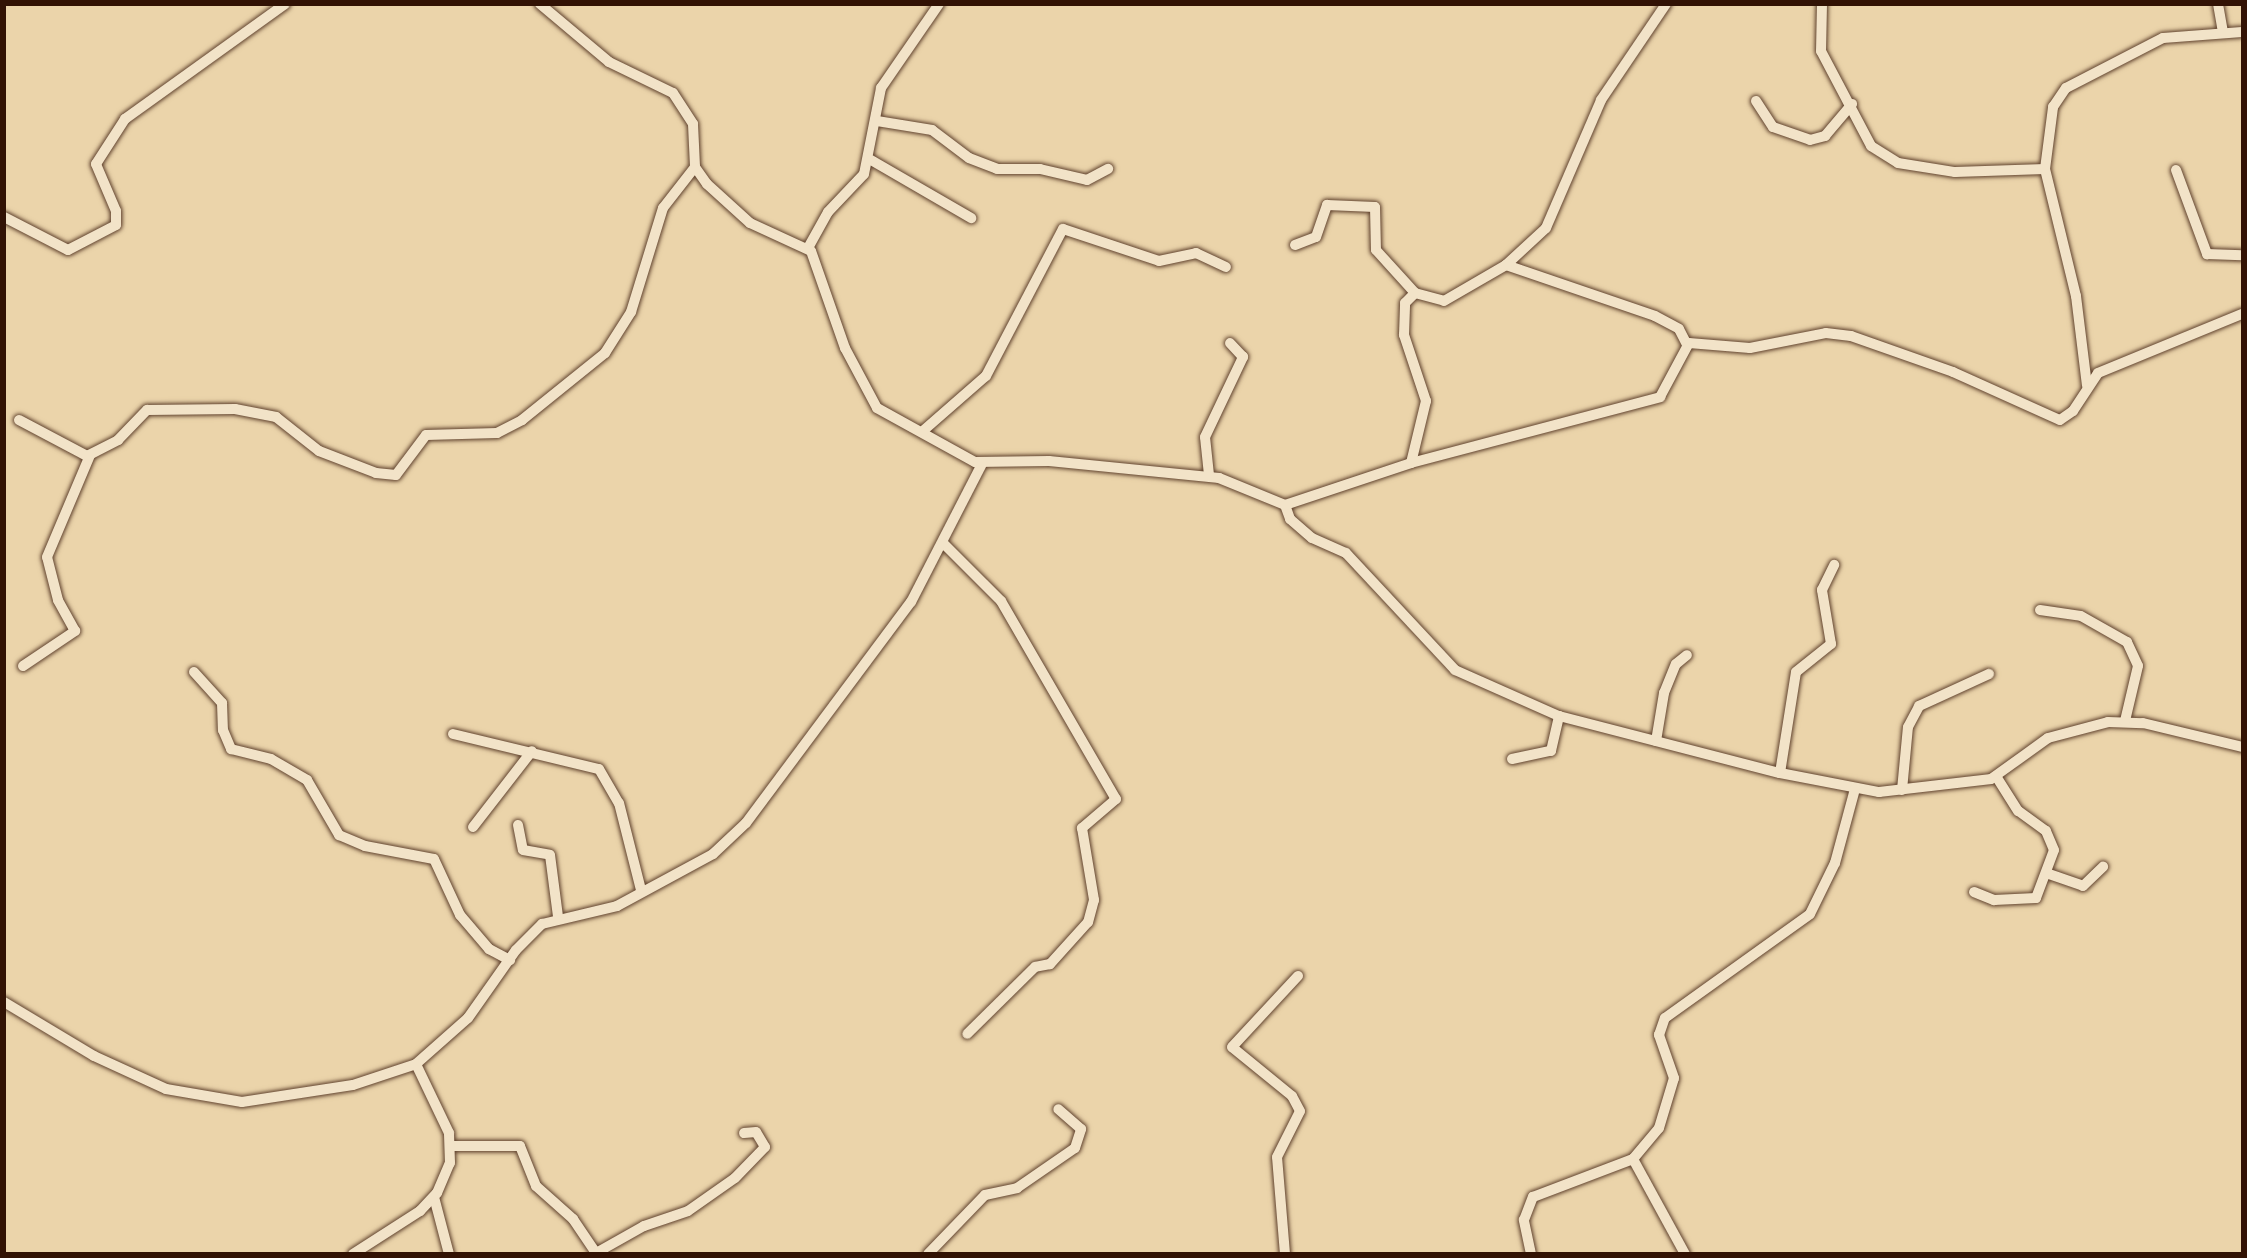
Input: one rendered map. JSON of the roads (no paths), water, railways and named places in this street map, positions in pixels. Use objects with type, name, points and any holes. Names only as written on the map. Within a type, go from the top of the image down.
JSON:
[{"type":"street","points":[[4,217],[69,250],[116,225],[116,210],[96,164],[125,119],[285,4]]},
{"type":"street","points":[[540,4],[609,62],[673,93],[693,124],[695,167],[744,220],[808,248],[844,348],[872,402],[883,413],[924,430],[982,464],[1049,461],[1209,475],[1285,505],[1298,526],[1355,561],[1455,670],[1559,716],[1780,773],[1855,789],[1902,790],[1996,776],[2048,738],[2125,721],[2242,747]]},
{"type":"street","points":[[808,248],[828,212],[855,186],[871,160],[885,79],[939,4]]},
{"type":"street","points":[[1296,245],[1316,237],[1327,205],[1375,207],[1376,250],[1415,293],[1444,301],[1506,265],[1554,216],[1601,100],[1666,4]]},
{"type":"street","points":[[1822,4],[1821,51],[1852,104],[1871,146],[1898,163],[1954,172],[2045,169]]},
{"type":"street","points":[[2218,4],[2223,31]]},
{"type":"street","points":[[2087,385],[2076,296],[2045,169],[2053,106],[2067,88],[2163,38],[2223,31],[2242,32]]},
{"type":"street","points":[[1756,101],[1773,127],[1809,140],[1825,136],[1852,104]]},
{"type":"street","points":[[877,121],[932,130],[969,158],[997,169],[1040,169],[1087,180],[1108,169]]},
{"type":"street","points":[[871,160],[971,218]]},
{"type":"street","points":[[23,666],[75,631],[58,600],[47,557],[90,455],[117,440],[147,410],[165,406],[276,417],[319,451],[384,476],[401,473],[430,434],[483,435],[511,426],[618,339],[642,284],[663,208],[695,167]]},
{"type":"street","points":[[2176,170],[2207,254],[2242,255]]},
{"type":"street","points":[[924,430],[986,376],[1063,229],[1159,261],[1196,253],[1226,267]]},
{"type":"street","points":[[1506,265],[1655,316],[1679,329],[1687,345]]},
{"type":"street","points":[[1410,463],[1426,401],[1402,321],[1405,303],[1415,293]]},
{"type":"street","points":[[1687,345],[1750,348],[1826,333],[1851,336],[1953,372],[2060,420],[2073,411],[2087,385],[2118,363],[2242,314]]},
{"type":"street","points":[[1209,475],[1205,437],[1243,357],[1230,343]]},
{"type":"street","points":[[1285,505],[1410,463],[1660,396],[1687,345]]},
{"type":"street","points":[[19,420],[90,455]]},
{"type":"street","points":[[4,1002],[94,1056],[166,1089],[210,1097],[275,1101],[353,1085],[416,1064],[468,1018],[530,933],[558,917],[609,908],[713,854],[746,823],[901,617],[943,543],[982,464]]},
{"type":"street","points":[[943,543],[1001,601],[1116,802],[1082,828],[1094,900],[1088,922],[1050,964],[1035,967],[967,1034]]},
{"type":"street","points":[[1780,773],[1797,668],[1831,644],[1822,590],[1834,565]]},
{"type":"street","points":[[2040,610],[2081,616],[2127,642],[2138,666],[2125,721]]},
{"type":"street","points":[[1656,741],[1664,693],[1676,664],[1687,655]]},
{"type":"street","points":[[194,672],[222,703],[223,730],[231,749],[271,759],[308,780],[331,829],[345,838],[434,859],[460,915],[489,949],[510,960]]},
{"type":"street","points":[[1902,790],[1908,727],[1919,706],[1989,674]]},
{"type":"street","points":[[1512,759],[1549,753],[1559,716]]},
{"type":"street","points":[[453,734],[594,766],[605,776],[619,803],[641,890]]},
{"type":"street","points":[[473,827],[532,751]]},
{"type":"street","points":[[1974,892],[1986,899],[2030,899],[2040,896],[2049,874],[2054,842],[2018,811],[1996,776]]},
{"type":"street","points":[[1531,1254],[1524,1220],[1533,1197],[1633,1160],[1659,1128],[1672,1096],[1661,1024],[1810,914],[1835,863],[1855,789]]},
{"type":"street","points":[[518,825],[523,850],[550,855],[558,917]]},
{"type":"street","points":[[2049,874],[2083,886],[2103,867]]},
{"type":"street","points":[[1285,1254],[1277,1157],[1300,1110],[1292,1096],[1232,1047],[1298,976]]},
{"type":"street","points":[[416,1064],[452,1146],[434,1197],[449,1254]]},
{"type":"street","points":[[928,1254],[985,1195],[1017,1188],[1075,1148],[1082,1129],[1058,1109]]},
{"type":"street","points":[[452,1146],[520,1146],[536,1186],[573,1219],[596,1253],[644,1226],[688,1211],[735,1178],[765,1147],[756,1131],[744,1133]]},
{"type":"street","points":[[1633,1160],[1685,1254]]},
{"type":"street","points":[[353,1254],[434,1197]]}]
